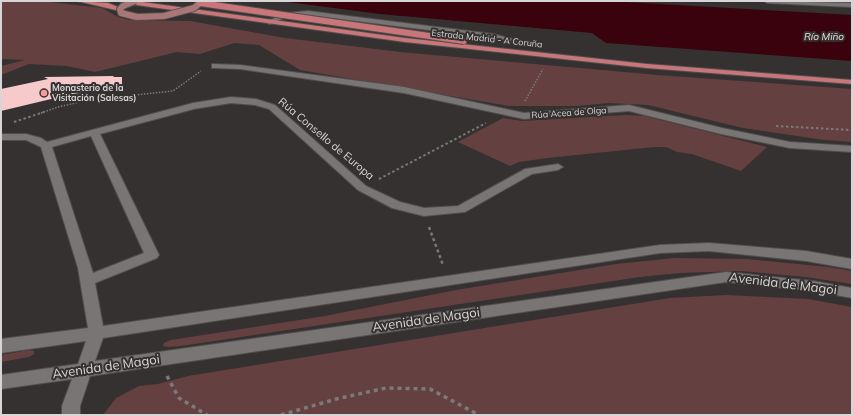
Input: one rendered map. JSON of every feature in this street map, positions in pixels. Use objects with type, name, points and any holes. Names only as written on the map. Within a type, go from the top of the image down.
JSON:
[{"type":"highway","points":[[80,1],[108,5],[120,9]]},
{"type":"highway","name":"Estrada Madrid - A Coruña","points":[[122,1],[413,41],[640,65],[852,82]]},
{"type":"highway","points":[[199,2],[464,40],[728,72]]},
{"type":"highway","points":[[164,16],[192,18],[288,32]]},
{"type":"highway","points":[[421,49],[750,78],[852,82]]},
{"type":"main road","points":[[135,1],[120,9],[121,13],[137,17],[164,16],[186,11],[199,2]]},
{"type":"street","points":[[767,1],[852,5]]},
{"type":"street","points":[[269,22],[291,13],[308,13],[492,36],[520,42]]},
{"type":"street","name":"Rúa Acea de Olga","points":[[215,66],[240,67],[404,90],[524,116],[629,108],[721,131],[790,145],[852,150]]},
{"type":"street","name":"Rúa Consello de Europa","points":[[46,145],[206,103],[231,100],[256,102],[272,107],[362,188],[396,206],[424,212],[461,209],[529,171],[558,167]]},
{"type":"street","points":[[88,280],[152,255],[94,132]]},
{"type":"street","points":[[1,137],[26,137],[37,140],[46,145],[88,280],[97,333],[71,406],[71,415]]},
{"type":"street","points":[[1,346],[660,249],[709,247],[806,256],[852,264]]},
{"type":"street","name":"Avenida de Magoi","points":[[1,382],[726,277],[813,286],[852,293]]},
{"type":"path","points":[[524,102],[548,60]]},
{"type":"path","points":[[10,123],[58,107],[89,100],[173,91],[202,70],[215,66]]},
{"type":"path","points":[[373,182],[492,120]]},
{"type":"path","points":[[775,126],[852,130]]},
{"type":"path","points":[[427,221],[444,268]]},
{"type":"path","points":[[166,376],[178,398],[208,415]]},
{"type":"path","points":[[281,415],[336,399],[386,388],[430,389],[480,415]]},
{"type":"shaded area","points":[[1,1],[42,1],[102,8],[118,17],[129,20],[190,21],[285,38],[400,52],[658,75],[852,89],[852,142],[824,140],[743,128],[648,105],[609,103],[577,106],[509,106],[300,70],[259,45],[234,43],[200,54],[177,52],[95,72],[67,66],[29,64],[1,75],[1,66],[25,60],[1,59]]},
{"type":"shaded area","points":[[625,115],[644,116],[767,147],[741,171],[692,154],[677,152],[666,147],[547,158],[519,162],[510,166],[458,142],[503,118],[522,121]]},
{"type":"shaded area","points":[[675,258],[747,259],[828,267],[852,271],[852,284],[806,277],[741,271],[679,273],[640,277],[181,346],[163,346],[164,343],[171,340],[325,316],[456,290],[616,264]]},
{"type":"shaded area","points":[[726,295],[808,299],[852,307],[852,415],[103,415],[116,398],[139,386],[158,384],[188,376],[670,298]]},
{"type":"shaded area","points":[[29,350],[34,351],[34,354],[29,357],[1,362],[1,355]]},
{"type":"water","name":"Río Miño","points":[[280,1],[608,1],[852,15],[852,61],[606,43],[592,33],[380,14]]},
{"type":"building","name":"Monasterio de la Visitación (Salesas)","points":[[44,77],[122,77],[122,88],[72,94],[1,111],[1,89],[48,79]]},
{"type":"place","name":"Monasterio de la Visitación (Salesas)","points":[[44,93]]}]
